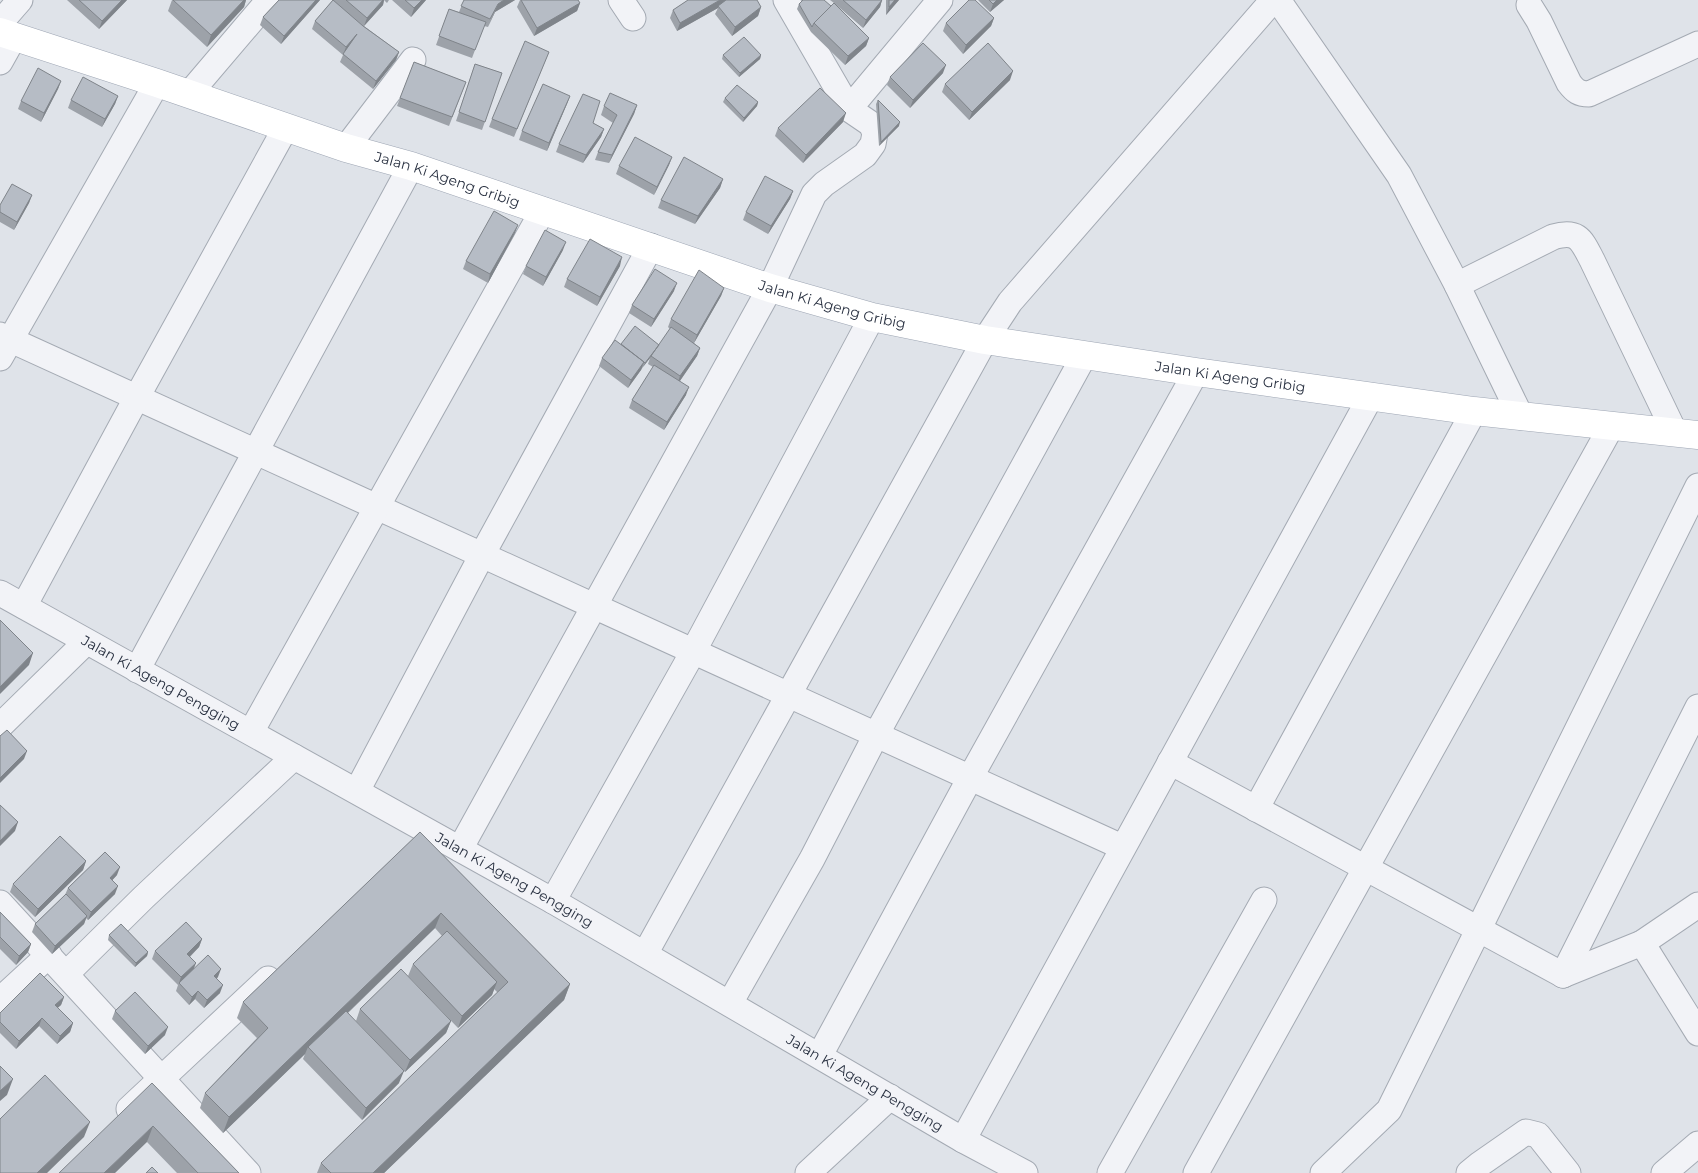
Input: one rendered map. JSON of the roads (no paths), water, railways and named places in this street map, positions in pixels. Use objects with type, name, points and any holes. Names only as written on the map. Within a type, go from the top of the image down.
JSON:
[{"type":"main road","name":"Jalan Ki Ageng Gribig","points":[[5,31],[346,148],[411,166],[770,288],[872,317],[985,340],[1084,356],[1474,411],[1687,434]]},
{"type":"street","points":[[0,62],[5,31],[20,0]]},
{"type":"street","points":[[460,848],[770,288],[814,194],[824,184],[865,155],[873,144],[876,133],[871,124],[849,110],[786,0]]},
{"type":"street","points":[[849,110],[940,0]]},
{"type":"street","points":[[645,954],[985,340],[1010,302],[1136,155],[1273,0]]},
{"type":"street","points":[[1278,0],[1400,175],[1457,285],[1521,417]]},
{"type":"street","points":[[189,94],[265,1]]},
{"type":"street","points":[[1529,5],[1539,21],[1569,83],[1575,91],[1582,94],[1589,94],[1698,44]]},
{"type":"street","points":[[346,148],[413,60]]},
{"type":"street","points":[[157,83],[3,344],[136,397],[1122,847]]},
{"type":"street","points":[[24,606],[136,397],[286,127]]},
{"type":"street","points":[[137,670],[411,166]]},
{"type":"street","points":[[251,732],[543,210]]},
{"type":"street","points":[[1457,285],[1553,237],[1567,233],[1580,238],[1687,434]]},
{"type":"street","points":[[357,791],[482,555],[651,246]]},
{"type":"street","points":[[553,900],[693,652],[872,317]]},
{"type":"street","points":[[730,1003],[812,859],[876,735],[1084,356]]},
{"type":"street","points":[[820,1055],[970,778],[1196,372]]},
{"type":"street","points":[[963,1140],[1371,396]]},
{"type":"street","points":[[1256,809],[1474,411]]},
{"type":"street","points":[[1196,1173],[1611,427]]},
{"type":"street","points":[[1323,1173],[1389,1110],[1698,486]]},
{"type":"street","name":"Jalan Ki Ageng Pengging","points":[[0,593],[357,791],[421,838],[460,848],[553,900],[963,1140],[1025,1173]]},
{"type":"street","points":[[0,726],[86,642]]},
{"type":"street","points":[[1563,976],[1698,707]]},
{"type":"street","points":[[66,974],[144,897],[294,757]]},
{"type":"street","points":[[1170,762],[1563,976]]},
{"type":"street","points":[[1110,1173],[1264,900]]},
{"type":"street","points":[[0,903],[248,1173]]},
{"type":"street","points":[[1563,976],[1642,943],[1698,905]]},
{"type":"street","points":[[1642,943],[1698,1033]]},
{"type":"street","points":[[0,1000],[49,955]]},
{"type":"street","points":[[111,1126],[283,965]]},
{"type":"street","points":[[808,1173],[890,1097]]},
{"type":"street","points":[[1469,1173],[1526,1132],[1538,1135],[1568,1173]]},
{"type":"street","points":[[1664,1173],[1698,1144]]}]
